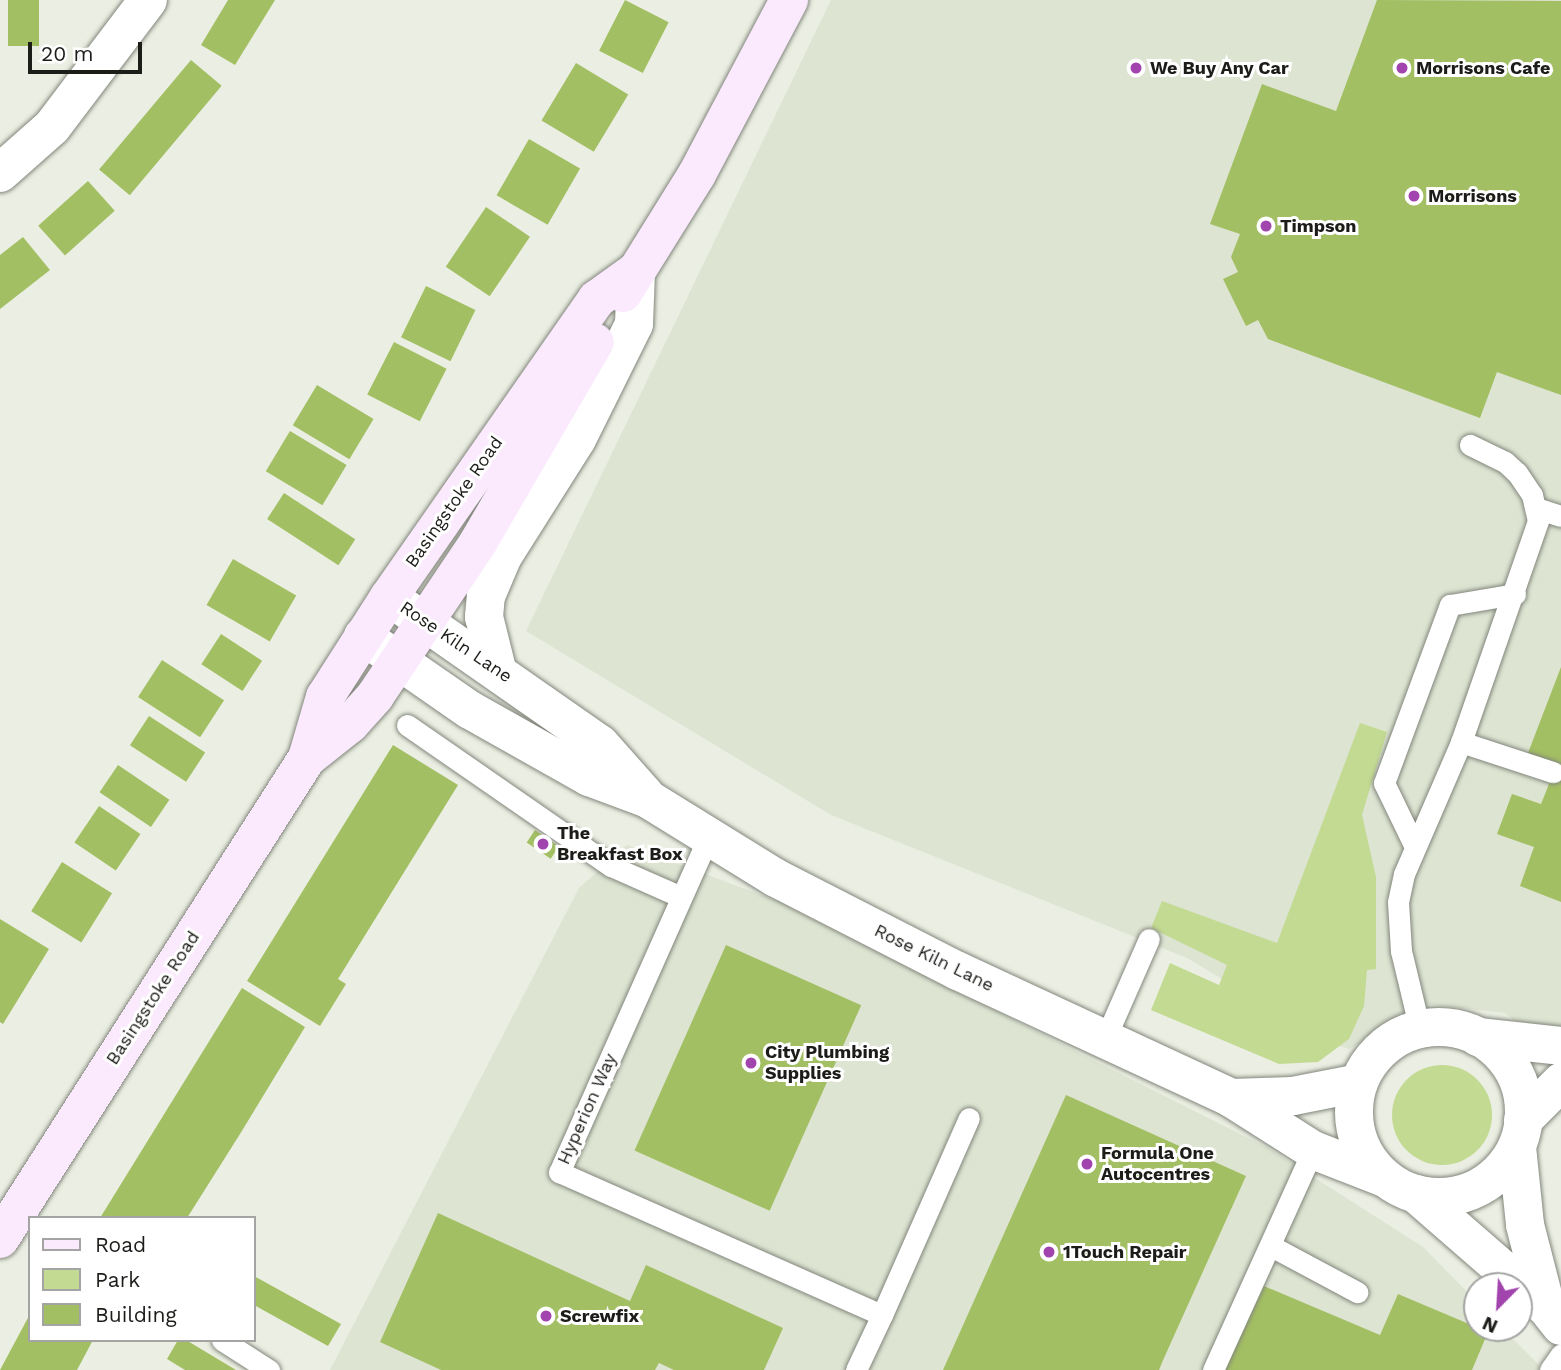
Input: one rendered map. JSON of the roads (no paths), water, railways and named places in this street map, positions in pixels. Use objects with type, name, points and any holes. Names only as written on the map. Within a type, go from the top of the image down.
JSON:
[{"type":"main road","name":"Basingstoke Road","points":[[307,758],[350,724],[399,661],[479,541],[636,271],[697,174],[789,0]]},
{"type":"main road","name":"Basingstoke Road","points":[[15,1226],[307,758],[325,697],[363,636],[597,299],[636,271]]},
{"type":"street","points":[[0,173],[52,127],[148,0]]},
{"type":"street","points":[[497,669],[484,617],[486,597],[503,556],[577,439],[634,324],[636,271]]},
{"type":"street","name":"Rose Kiln Lane","points":[[389,597],[497,669],[600,744],[648,799]]},
{"type":"street","name":"Rose Kiln Lane","points":[[363,636],[470,710],[589,778],[648,799],[708,838],[862,924],[1231,1098],[1314,1150],[1400,1186],[1554,1317]]},
{"type":"street","points":[[1561,1046],[1478,1037],[1447,1028],[1420,1030],[1380,1051],[1359,1083],[1355,1127],[1366,1155],[1400,1186],[1455,1196],[1476,1189],[1497,1175],[1520,1133],[1561,1082]]},
{"type":"street","points":[[1478,1037],[1495,1049],[1516,1076],[1520,1133]]},
{"type":"street","name":"Rose Kiln Lane","points":[[1231,1098],[1293,1096],[1359,1083]]},
{"type":"street","name":"Rose Kiln Lane","points":[[1520,1133],[1525,1225],[1554,1317]]},
{"type":"lane","points":[[1420,1030],[1401,951],[1398,915],[1414,845],[1461,742],[1516,594],[1535,533],[1536,508],[1526,484],[1505,462],[1470,445]]},
{"type":"lane","points":[[1536,508],[1561,516]]},
{"type":"lane","points":[[1414,845],[1384,783],[1450,605],[1516,594]]},
{"type":"lane","points":[[407,725],[611,866],[679,896]]},
{"type":"lane","points":[[1461,742],[1553,772]]},
{"type":"lane","name":"Hyperion Way","points":[[708,838],[679,896],[559,1172],[882,1315]]},
{"type":"lane","points":[[1105,1039],[1149,939]]},
{"type":"lane","points":[[856,1370],[969,1118]]},
{"type":"lane","points":[[1213,1370],[1314,1150]]},
{"type":"lane","points":[[1271,1246],[1357,1292]]},
{"type":"lane","points":[[225,1342],[269,1370]]},
{"type":"lane","points":[[1550,1370],[1561,1354]]},
{"type":"place","name":"We Buy Any Car","points":[[1136,68]]},
{"type":"place","name":"Morrisons Cafe","points":[[1402,68]]},
{"type":"place","name":"Morrisons","points":[[1414,196]]},
{"type":"place","name":"Timpson","points":[[1266,226]]},
{"type":"place","name":"The Breakfast Box","points":[[543,844]]},
{"type":"place","name":"City Plumbing Supplies","points":[[751,1063]]},
{"type":"place","name":"Formula One Autocentres","points":[[1087,1164]]},
{"type":"place","name":"1Touch Repair","points":[[1049,1252]]},
{"type":"place","name":"Screwfix","points":[[546,1316]]}]
